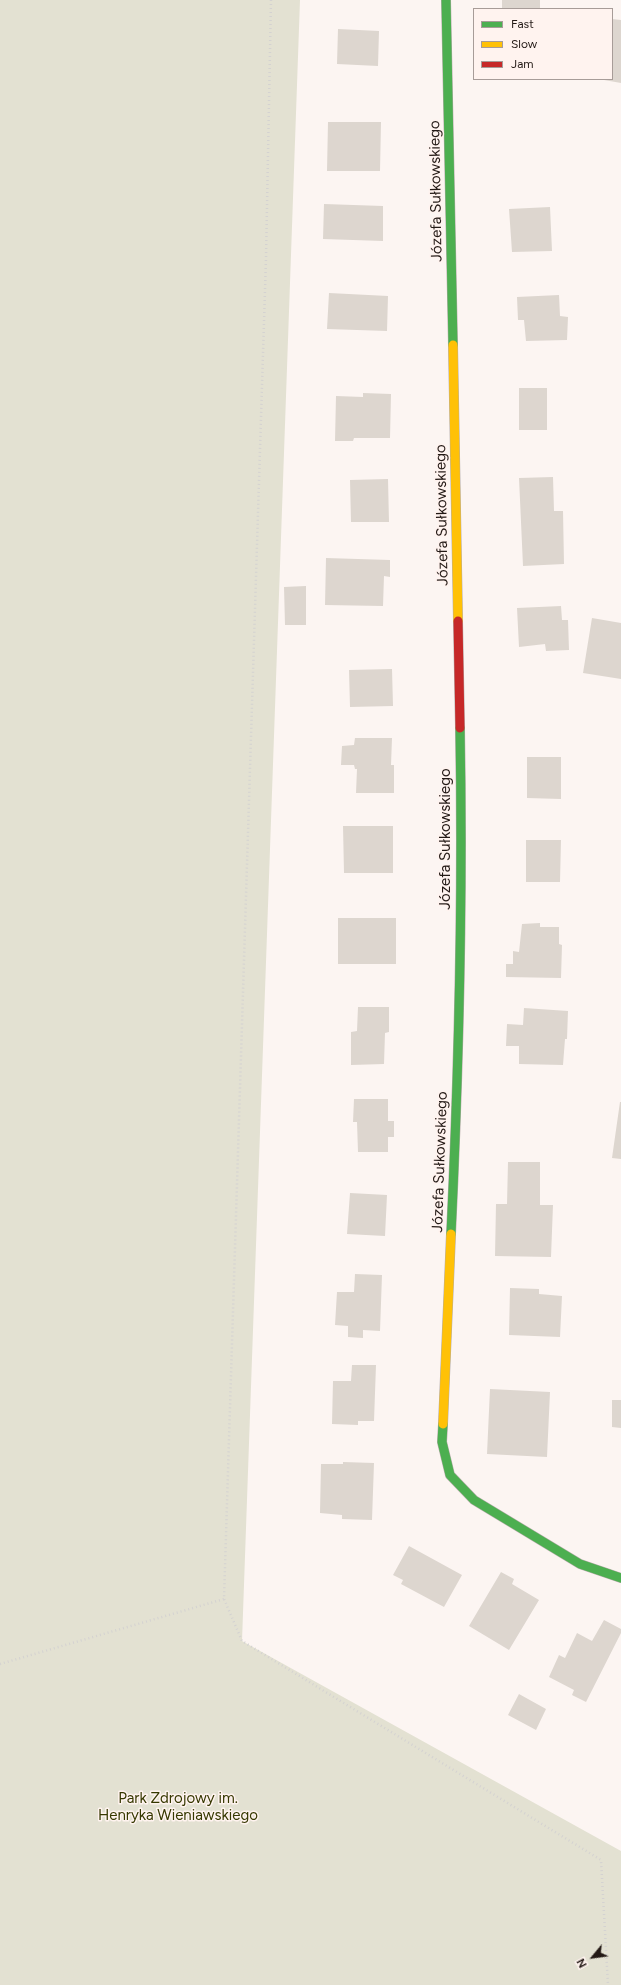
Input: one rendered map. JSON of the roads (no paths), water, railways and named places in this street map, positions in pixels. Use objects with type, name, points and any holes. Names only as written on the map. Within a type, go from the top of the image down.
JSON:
[{"type":"street","name":"Józefa Sułkowskiego","points":[[446,0],[462,838],[456,1129],[442,1442],[450,1475],[474,1500],[580,1564],[621,1578]]},
{"type":"park label","name":"Park Zdrojowy im. Henryka Wieniawskiego","points":[[178,1808]]}]
